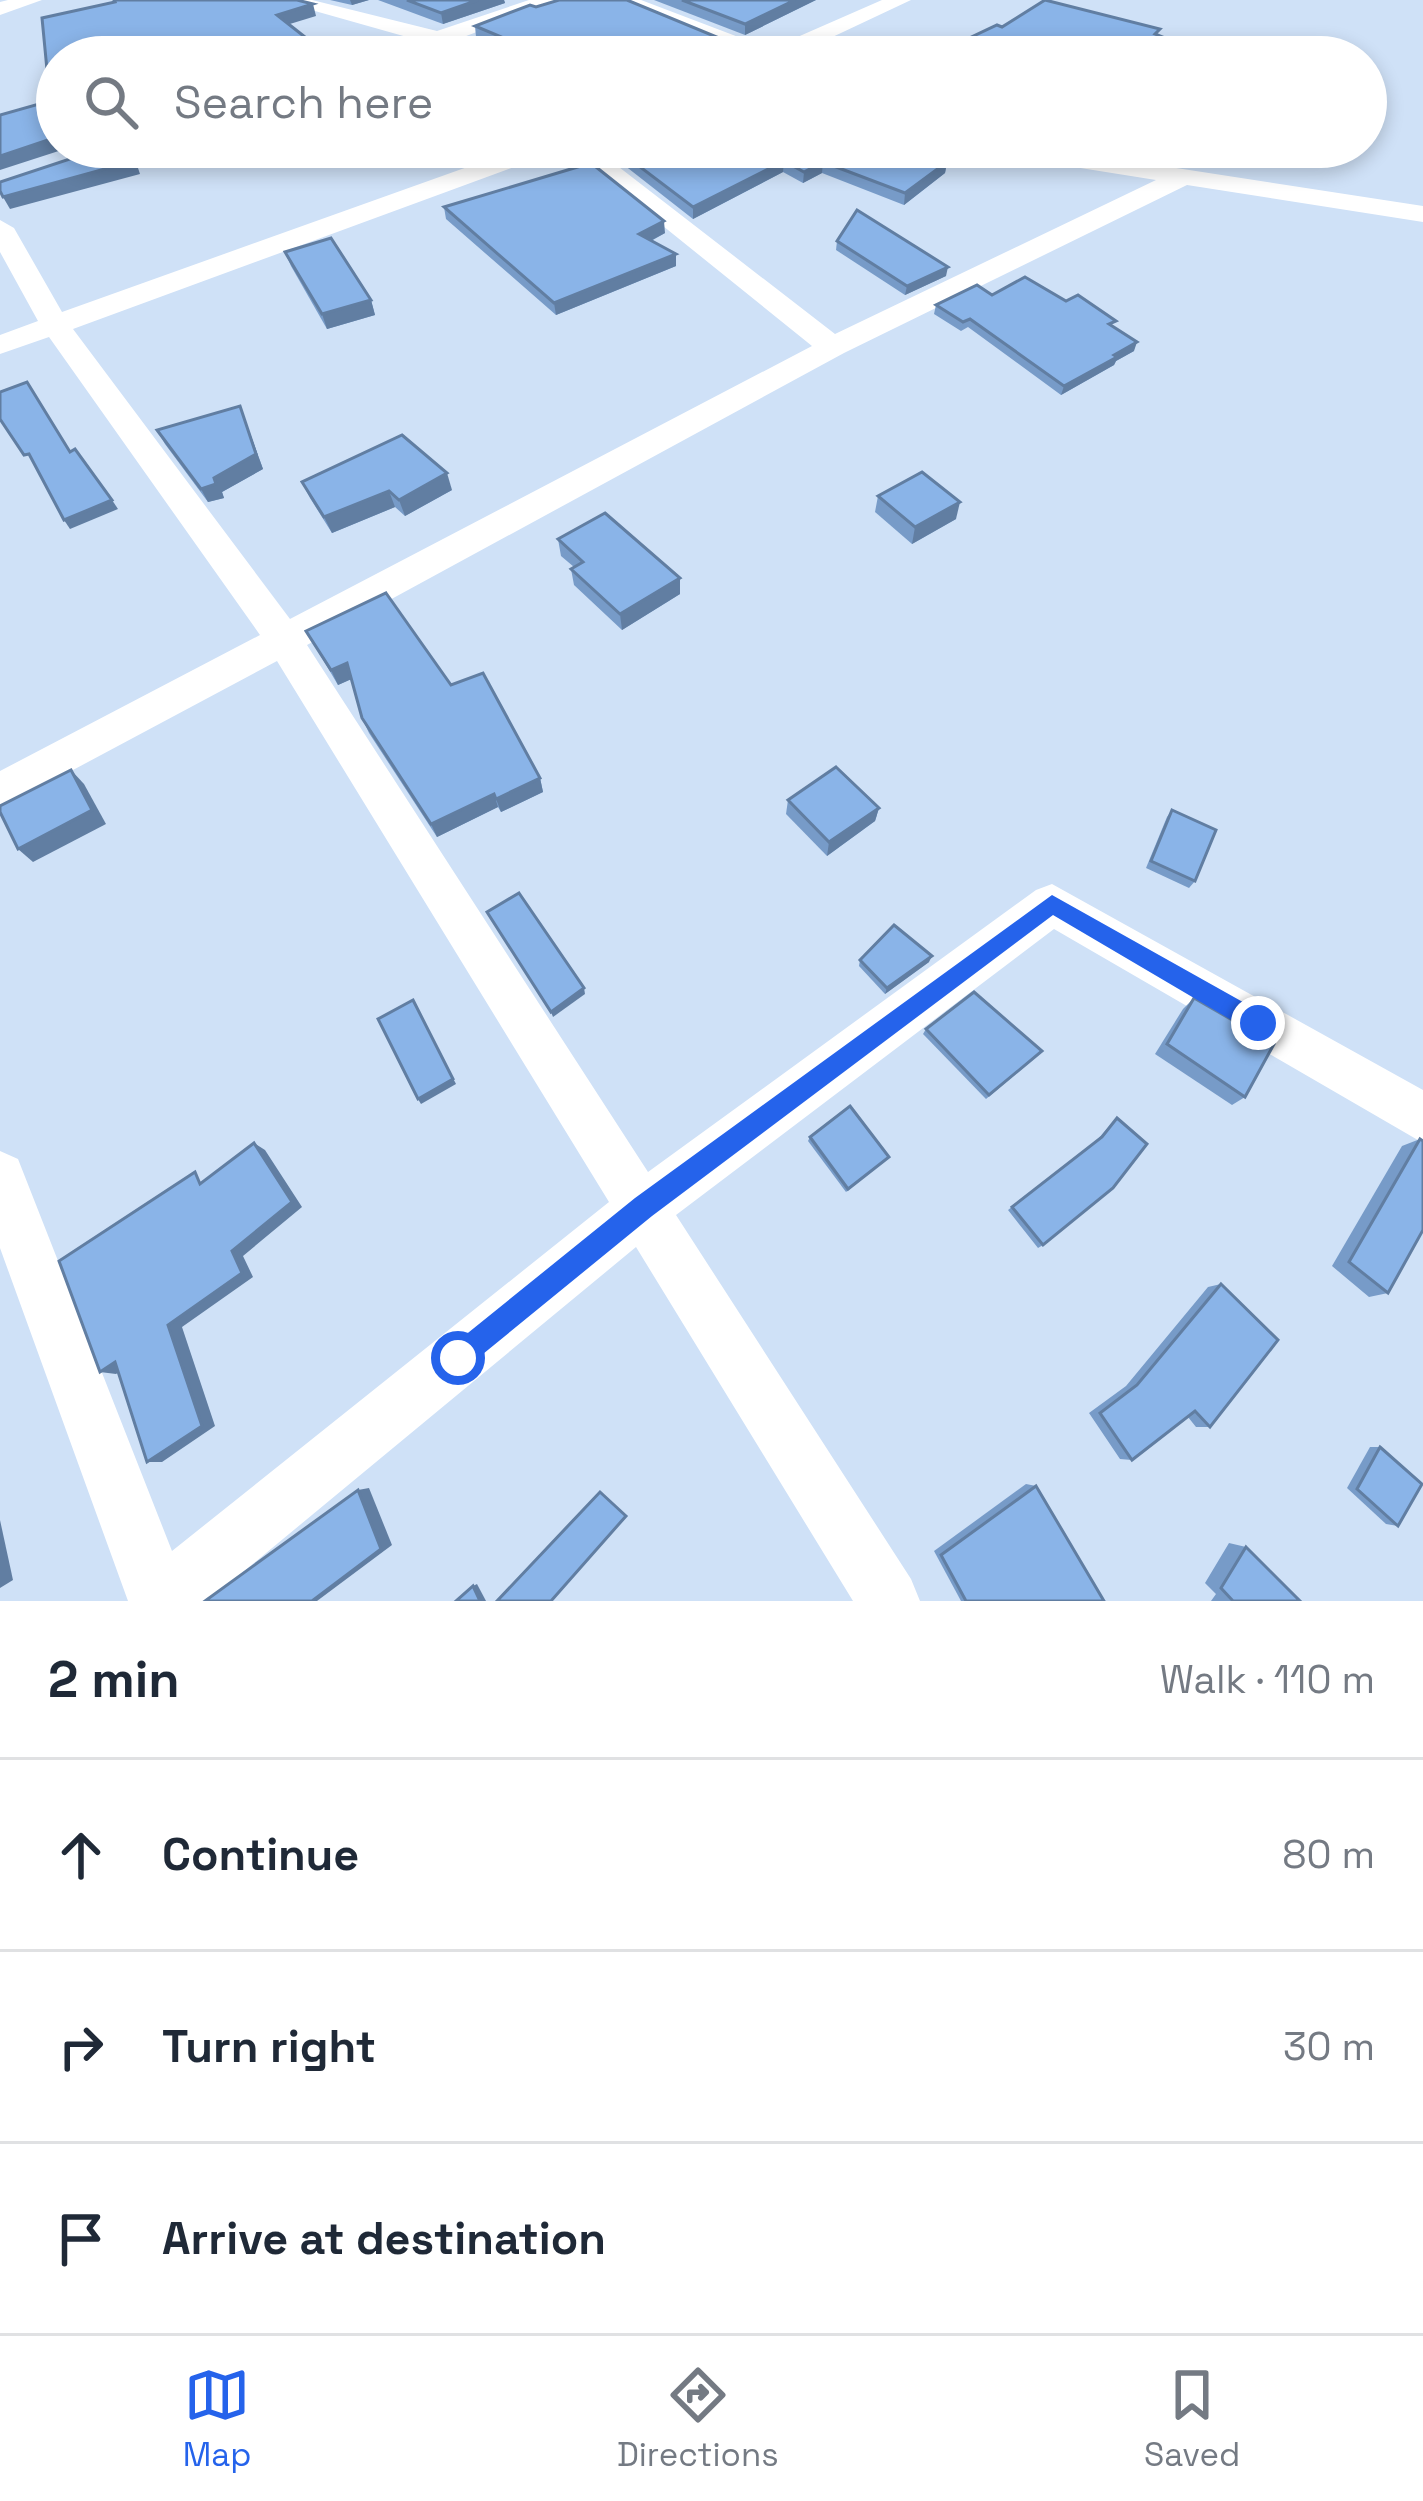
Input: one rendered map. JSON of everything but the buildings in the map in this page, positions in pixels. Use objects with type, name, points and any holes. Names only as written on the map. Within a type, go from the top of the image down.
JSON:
[{"type":"street","points":[[0,9],[31,0]]},
{"type":"street","points":[[286,0],[421,36]]},
{"type":"street","points":[[447,36],[549,0]]},
{"type":"street","points":[[622,0],[715,36]]},
{"type":"street","points":[[818,36],[900,0]]},
{"type":"street","points":[[0,344],[488,168]]},
{"type":"street","points":[[604,168],[833,347]]},
{"type":"street","points":[[1120,168],[1423,214]]},
{"type":"street","points":[[0,791],[833,347],[1181,178]]},
{"type":"street","points":[[0,228],[55,325],[284,640],[889,1601]]},
{"type":"street","points":[[0,1177],[160,1601],[644,1207],[1052,904],[1423,1118]]},
{"type":"route","points":[[458,1358],[644,1207],[1052,904],[1258,1023]]}]
